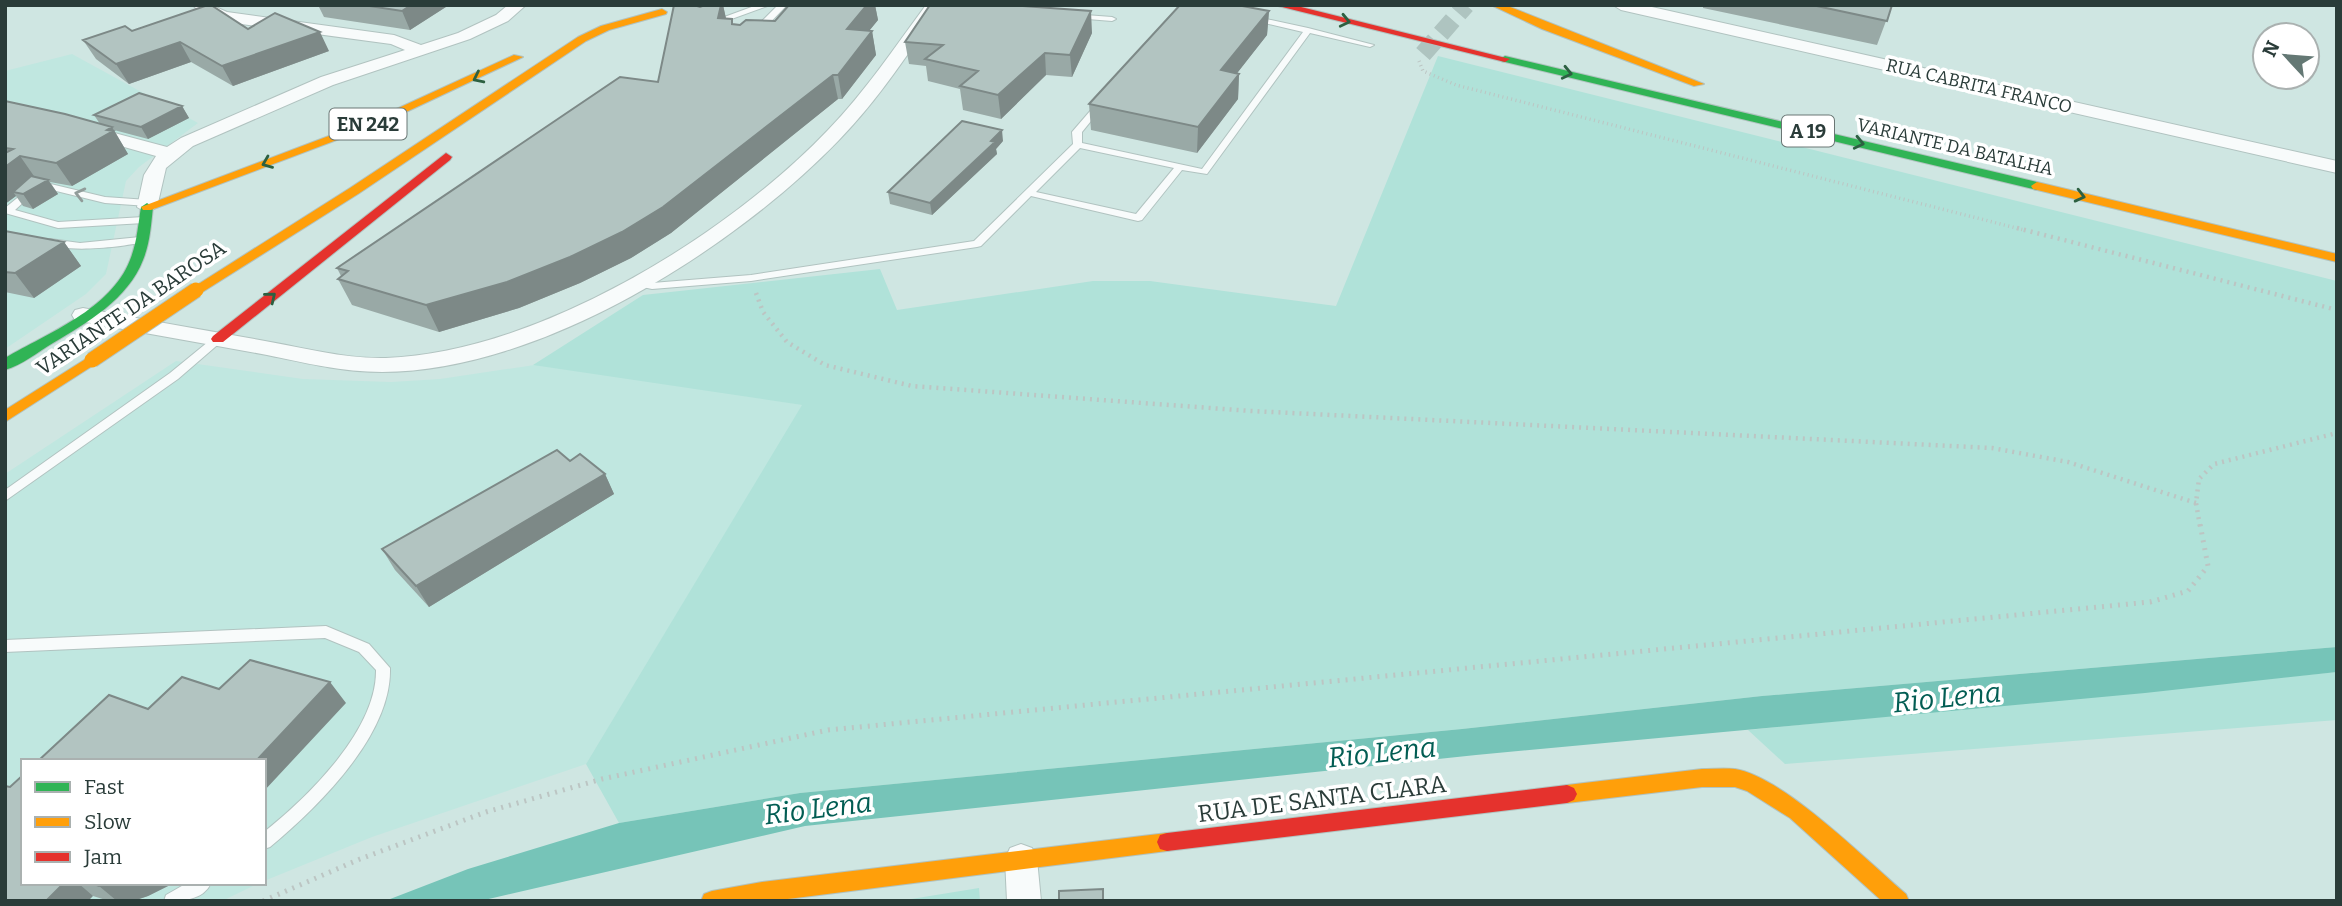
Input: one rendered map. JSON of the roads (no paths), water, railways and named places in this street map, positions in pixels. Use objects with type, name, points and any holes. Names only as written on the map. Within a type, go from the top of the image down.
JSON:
[{"type":"main road","name":"VARIANTE DA BATALHA","points":[[1279,5],[2337,258]]},
{"type":"main road","points":[[1496,5],[1553,32],[1643,61],[1704,86],[1573,55]]},
{"type":"main road","name":"VARIANTE DA BAROSA","points":[[5,417],[196,290],[354,191],[582,39],[605,28],[668,11],[634,13],[611,9]]},
{"type":"main road","name":"VARIANTE DA BAROSA","points":[[281,235],[339,189],[562,40],[581,22],[563,32]]},
{"type":"main road","points":[[506,109],[593,41],[627,22]]},
{"type":"main road","name":"EN 242","points":[[146,210],[435,97],[527,52]]},
{"type":"main road","points":[[218,339],[464,143]]},
{"type":"main road","points":[[5,365],[83,315],[127,279],[136,263],[146,210]]},
{"type":"main road","name":"RUA DE SANTA CLARA","points":[[712,901],[762,892],[1021,859],[1498,800],[1702,778],[1736,778],[1768,791],[1824,834],[1898,901]]},
{"type":"street","points":[[200,5],[214,14],[394,40],[419,50]]},
{"type":"street","points":[[146,210],[152,173],[168,153],[208,131],[291,96],[486,27],[518,5]]},
{"type":"street","points":[[83,315],[340,362],[384,365],[442,359],[488,349],[554,328],[637,283],[743,215],[808,161],[856,111],[934,5]]},
{"type":"street","name":"RUA CABRITA FRANCO","points":[[1621,5],[2337,167]]},
{"type":"street","points":[[75,127],[168,153]]},
{"type":"street","points":[[1021,859],[1024,901]]},
{"type":"lane","points":[[702,26],[766,5]]},
{"type":"lane","points":[[753,34],[783,5]]},
{"type":"lane","points":[[1240,14],[1370,45]]},
{"type":"lane","points":[[1071,15],[1112,19]]},
{"type":"lane","points":[[1079,145],[1204,172],[1308,30]]},
{"type":"lane","points":[[1079,145],[1077,132],[1105,100]]},
{"type":"lane","points":[[637,283],[652,286],[751,278],[977,244],[1079,145]]},
{"type":"lane","points":[[1029,193],[1138,218],[1180,167]]},
{"type":"lane","points":[[38,184],[146,210],[58,225],[8,211],[38,184]]},
{"type":"lane","points":[[41,241],[80,246],[140,240]]},
{"type":"lane","points":[[5,497],[174,376],[218,339]]},
{"type":"lane","points":[[5,646],[326,632],[364,649],[383,668],[382,691],[369,722],[346,758],[307,804],[266,840]]},
{"type":"lane","points":[[172,901],[199,885]]},
{"type":"water","name":"Rio Lena","points":[[2337,647],[2337,672],[2145,693],[1476,755],[805,826],[480,901],[385,901],[468,869],[619,823],[800,793],[1462,729],[1762,696]]},
{"type":"tunnel","points":[[1423,54],[1466,5]]}]
